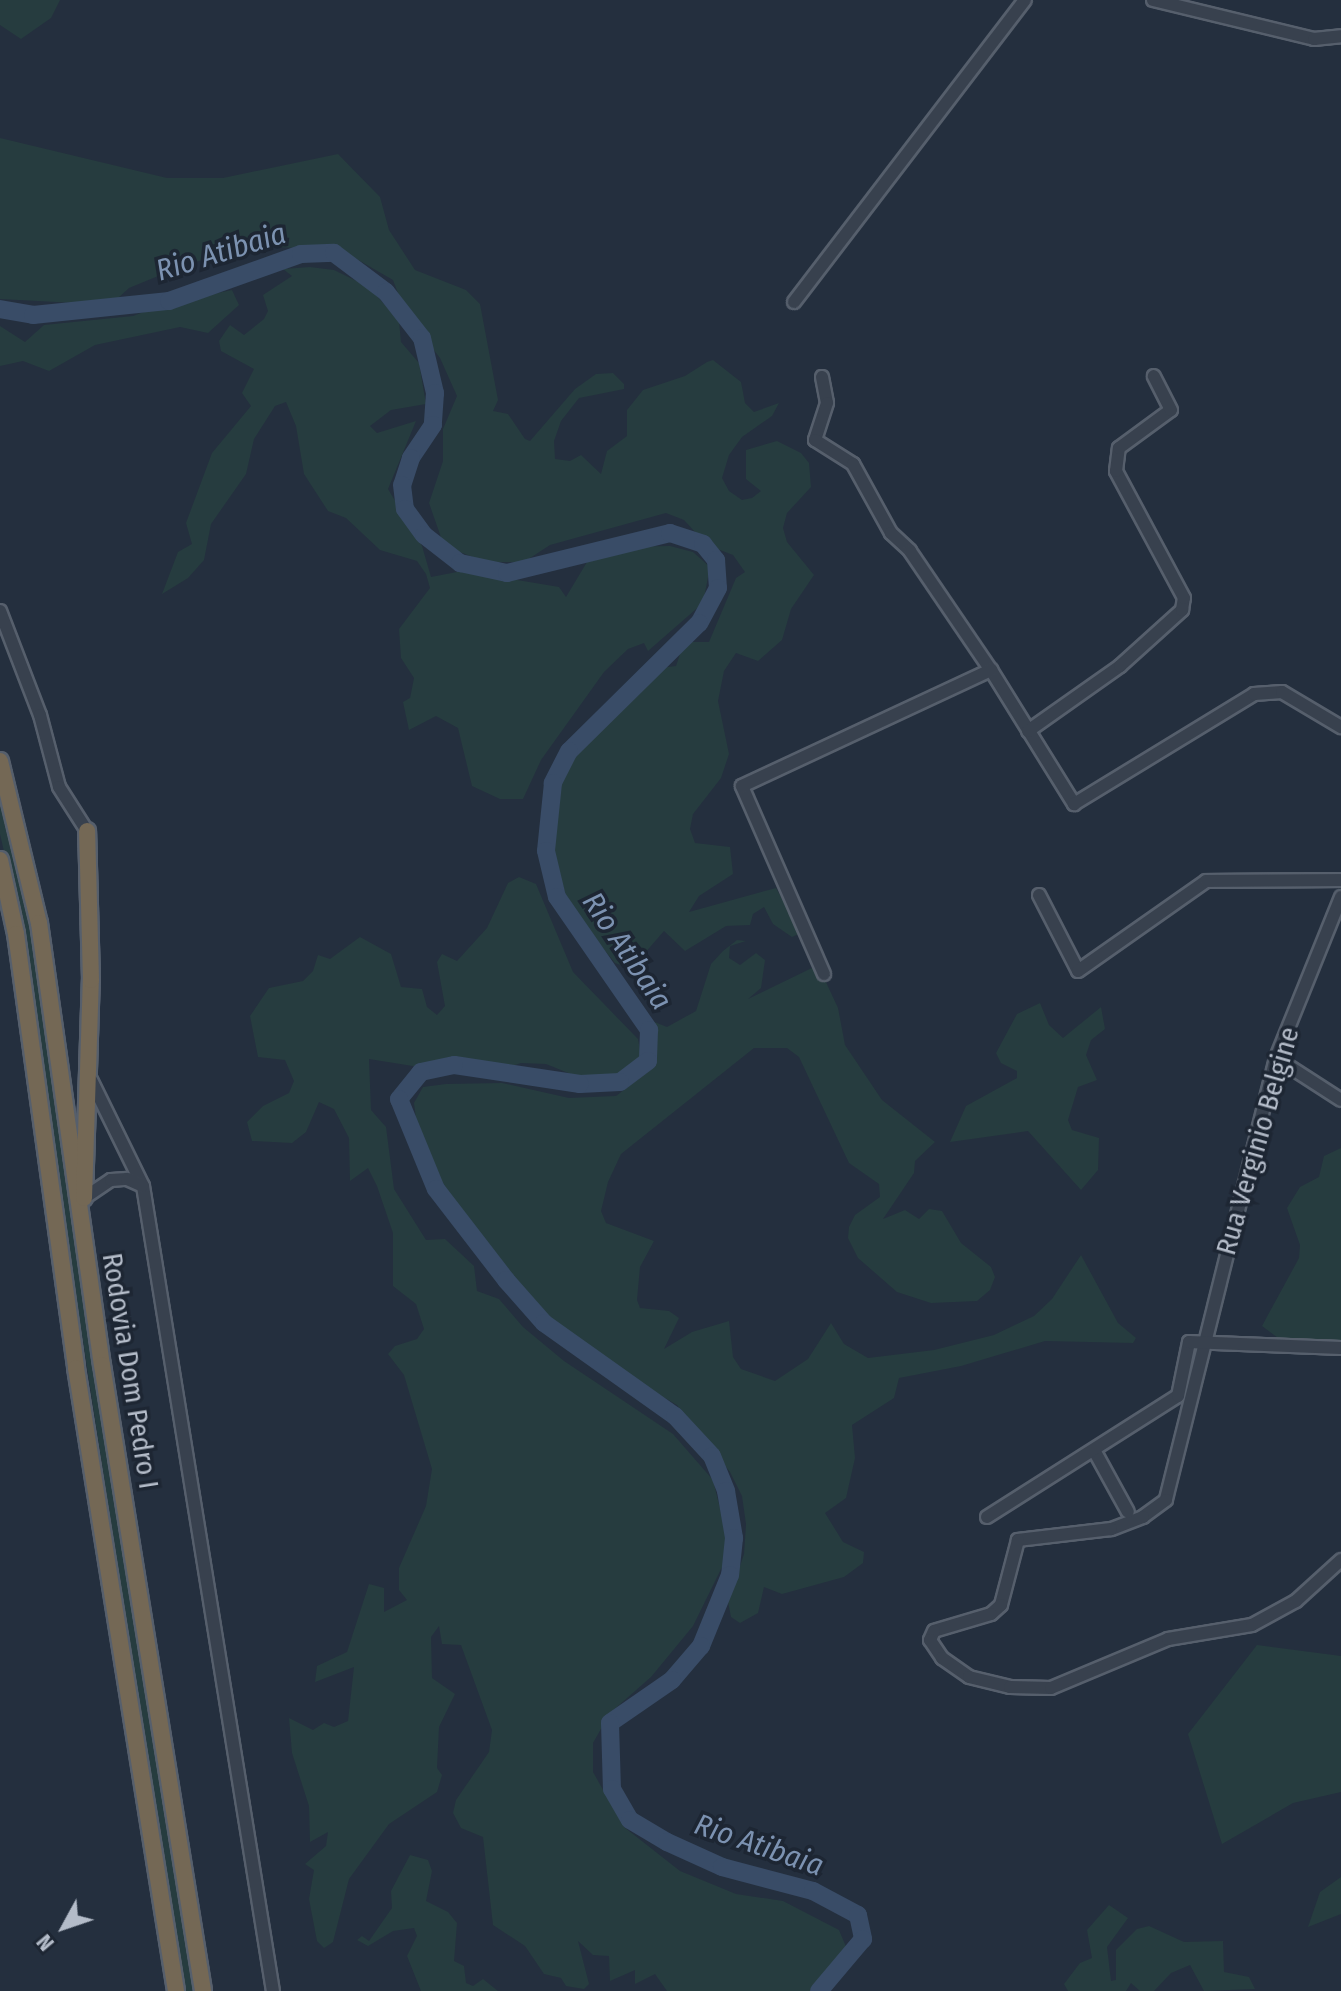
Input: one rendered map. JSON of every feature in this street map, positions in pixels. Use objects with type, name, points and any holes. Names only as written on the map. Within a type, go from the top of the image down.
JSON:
[{"type":"highway","name":"Rodovia Dom Pedro I","points":[[0,761],[39,923],[89,1280],[203,1991]]},
{"type":"highway","points":[[87,831],[89,1077],[84,1198],[89,1280]]},
{"type":"highway","name":"Rodovia Dom Pedro I","points":[[0,860],[16,934],[74,1352],[176,1991]]},
{"type":"street","points":[[794,302],[1025,0]]},
{"type":"street","points":[[1153,0],[1314,39],[1341,36]]},
{"type":"street","points":[[1028,731],[1120,666],[1182,610],[1184,598],[1116,471],[1119,448],[1171,410],[1154,376]]},
{"type":"street","points":[[822,377],[827,403],[815,440],[853,464],[891,533],[910,551],[991,670],[1074,804],[1254,694],[1282,692],[1341,727]]},
{"type":"street","points":[[0,611],[40,715],[59,787],[87,831]]},
{"type":"street","points":[[824,974],[742,786],[991,670]]},
{"type":"street","points":[[1039,895],[1078,971],[1206,881],[1341,880]]},
{"type":"street","name":"Rua Verginio Belgine","points":[[1341,897],[1276,1058],[1166,1500],[1143,1517],[1111,1529],[1018,1540],[1001,1605],[991,1614],[934,1631],[932,1648],[969,1677],[1010,1687],[1051,1688],[1168,1639],[1252,1625],[1296,1601],[1341,1560]]},
{"type":"street","points":[[1276,1058],[1341,1100]]},
{"type":"street","points":[[89,1077],[143,1186],[273,1991]]},
{"type":"street","points":[[84,1198],[111,1180],[127,1179],[143,1186]]},
{"type":"street","points":[[987,1517],[1095,1452],[1178,1396],[1189,1342],[1341,1348]]},
{"type":"street","points":[[1095,1452],[1128,1512]]},
{"type":"green space","points":[[0,0],[60,0],[51,18],[21,39],[0,25]]},
{"type":"green space","points":[[0,138],[167,178],[223,178],[338,154],[380,197],[389,230],[415,270],[466,290],[480,304],[498,400],[493,411],[508,414],[525,439],[530,441],[575,389],[596,374],[613,373],[624,384],[624,389],[579,398],[561,421],[554,441],[555,459],[570,461],[581,455],[601,474],[607,451],[627,436],[627,410],[643,390],[685,376],[713,360],[741,382],[745,403],[754,412],[779,403],[772,416],[742,437],[729,455],[722,478],[729,491],[742,500],[752,498],[761,491],[746,479],[746,450],[777,441],[801,453],[809,463],[811,487],[787,513],[783,528],[787,542],[814,575],[791,609],[782,640],[758,661],[736,653],[724,671],[718,701],[729,754],[721,778],[693,814],[690,829],[695,843],[730,847],[733,874],[699,896],[689,912],[776,888],[801,933],[792,937],[773,924],[764,907],[753,914],[750,925],[726,926],[685,951],[664,931],[631,969],[615,963],[570,908],[543,825],[550,789],[586,730],[643,670],[676,666],[684,642],[709,642],[736,578],[745,572],[733,555],[707,545],[684,520],[666,513],[550,545],[524,562],[486,562],[444,546],[429,503],[443,461],[443,429],[457,396],[440,358],[406,314],[393,280],[341,250],[252,246],[185,265],[129,288],[117,299],[94,304],[0,299]]},
{"type":"green space","points":[[310,267],[334,270],[369,287],[399,321],[401,342],[419,363],[426,404],[391,410],[370,426],[377,433],[416,421],[388,489],[422,546],[431,577],[462,571],[559,587],[566,597],[587,562],[615,547],[670,546],[693,552],[710,567],[703,603],[648,651],[644,643],[628,649],[604,672],[541,760],[523,799],[500,799],[472,786],[458,728],[436,716],[409,730],[403,702],[410,698],[414,678],[401,658],[399,629],[430,588],[426,574],[417,561],[380,550],[346,518],[328,511],[304,474],[296,426],[286,402],[275,406],[254,439],[246,474],[211,524],[204,560],[188,578],[162,594],[178,552],[192,544],[186,523],[212,453],[251,406],[242,393],[254,369],[221,351],[219,341],[230,325],[244,335],[264,319],[268,311],[263,295],[292,276],[283,269]]},
{"type":"green space","points":[[202,290],[208,295],[232,290],[239,305],[208,333],[180,327],[95,345],[49,371],[23,361],[0,366],[0,326],[25,342],[44,325],[133,316]]},
{"type":"green space","points":[[0,782],[41,962],[46,1035],[195,1991],[183,1991],[16,905],[0,834]]},
{"type":"green space","points":[[519,877],[536,884],[573,972],[638,1039],[641,1056],[627,1074],[593,1083],[546,1064],[521,1063],[501,1070],[450,1059],[419,1067],[369,1059],[371,1110],[386,1127],[394,1189],[426,1240],[445,1239],[474,1266],[477,1291],[499,1299],[523,1327],[564,1361],[673,1434],[713,1480],[727,1537],[724,1563],[693,1626],[651,1677],[610,1713],[593,1743],[593,1772],[624,1827],[680,1871],[736,1894],[783,1901],[839,1930],[847,1949],[843,1959],[811,1991],[667,1991],[655,1974],[635,1984],[635,1970],[610,1981],[609,1956],[593,1955],[578,1941],[589,1984],[584,1989],[566,1986],[561,1978],[544,1974],[525,1946],[493,1925],[483,1837],[461,1828],[453,1813],[456,1800],[489,1752],[492,1730],[461,1645],[442,1644],[439,1626],[431,1637],[432,1678],[455,1694],[439,1727],[437,1768],[442,1775],[437,1792],[389,1824],[349,1879],[333,1942],[324,1948],[317,1941],[309,1899],[314,1870],[305,1864],[326,1846],[328,1832],[310,1842],[309,1806],[292,1753],[289,1718],[313,1730],[324,1723],[334,1727],[348,1721],[354,1667],[315,1682],[317,1666],[347,1652],[369,1584],[384,1588],[384,1612],[407,1600],[399,1590],[399,1568],[426,1506],[432,1469],[404,1375],[388,1354],[395,1346],[417,1339],[424,1329],[416,1304],[393,1286],[393,1233],[368,1168],[350,1181],[349,1138],[334,1109],[319,1102],[306,1132],[292,1143],[252,1141],[247,1122],[263,1106],[289,1093],[294,1081],[285,1060],[258,1057],[250,1016],[269,988],[303,981],[313,971],[318,955],[330,959],[360,937],[391,954],[401,987],[422,989],[427,1007],[437,1015],[445,1006],[437,962],[442,954],[457,961],[487,928],[508,883]]},
{"type":"green space","points":[[737,940],[746,941],[730,946],[729,958],[740,965],[756,953],[765,960],[761,988],[748,999],[818,965],[838,1008],[845,1045],[882,1100],[935,1142],[915,1161],[914,1173],[883,1219],[905,1210],[919,1219],[929,1209],[942,1211],[961,1243],[991,1267],[995,1277],[990,1290],[977,1301],[931,1303],[897,1292],[858,1258],[848,1238],[849,1227],[855,1215],[880,1197],[879,1184],[849,1163],[799,1057],[787,1048],[754,1048],[621,1154],[608,1182],[601,1211],[606,1223],[654,1241],[640,1267],[637,1300],[640,1308],[669,1311],[679,1318],[664,1349],[692,1332],[729,1321],[733,1357],[741,1369],[775,1381],[808,1359],[831,1323],[844,1344],[868,1358],[934,1350],[994,1335],[1034,1316],[1052,1299],[1081,1255],[1118,1323],[1136,1338],[1133,1343],[1045,1341],[961,1366],[899,1378],[894,1398],[852,1425],[855,1458],[846,1498],[825,1513],[843,1542],[864,1552],[863,1563],[844,1577],[782,1594],[764,1587],[758,1613],[740,1623],[731,1617],[728,1602],[744,1554],[746,1524],[742,1496],[730,1472],[677,1405],[582,1350],[510,1286],[424,1179],[414,1103],[423,1087],[446,1084],[502,1083],[569,1098],[616,1096],[649,1071],[654,1044],[647,1019],[667,1027],[696,1011],[711,964],[723,951]]},
{"type":"green space","points":[[1040,1003],[1049,1025],[1063,1038],[1101,1007],[1105,1029],[1091,1040],[1086,1055],[1097,1080],[1078,1087],[1068,1120],[1072,1130],[1099,1138],[1098,1170],[1081,1190],[1028,1131],[950,1142],[966,1106],[1017,1078],[1017,1071],[1001,1063],[996,1053],[1017,1014]]},
{"type":"green space","points":[[1341,1148],[1341,1348],[1282,1341],[1262,1326],[1299,1258],[1300,1245],[1287,1208],[1300,1187],[1319,1177],[1324,1156]]},
{"type":"green space","points":[[1257,1645],[1341,1656],[1341,1792],[1293,1803],[1222,1844],[1188,1734]]},
{"type":"green space","points":[[410,1855],[428,1860],[432,1871],[426,1901],[448,1912],[457,1923],[454,1961],[464,1966],[466,1983],[473,1986],[483,1979],[498,1991],[421,1991],[407,1956],[417,1936],[414,1928],[393,1931],[368,1946],[357,1940],[362,1936],[369,1941],[392,1908],[391,1891]]},
{"type":"green space","points":[[1341,1877],[1341,1914],[1308,1927],[1320,1892]]},
{"type":"green space","points":[[1109,1905],[1128,1918],[1107,1947],[1111,1981],[1116,1980],[1116,1950],[1137,1929],[1149,1926],[1184,1942],[1223,1941],[1224,1972],[1249,1977],[1255,1989],[1204,1991],[1190,1965],[1171,1973],[1154,1991],[1140,1991],[1131,1983],[1126,1991],[1068,1991],[1064,1984],[1080,1963],[1092,1958],[1087,1930]]},
{"type":"waterway","name":"Rio Atibaia","points":[[0,309],[33,315],[169,301],[301,254],[334,253],[386,292],[422,338],[435,393],[433,425],[411,458],[402,485],[405,509],[424,535],[460,563],[507,573],[670,533],[703,544],[716,560],[718,588],[699,623],[569,751],[553,783],[546,851],[557,897],[649,1030],[648,1061],[620,1082],[580,1084],[454,1065],[421,1072],[399,1099],[436,1189],[506,1280],[544,1323],[675,1416],[712,1456],[726,1491],[734,1538],[730,1575],[701,1646],[672,1680],[610,1723],[612,1789],[630,1820],[667,1842],[722,1867],[813,1891],[858,1915],[863,1939],[819,1991]]}]
